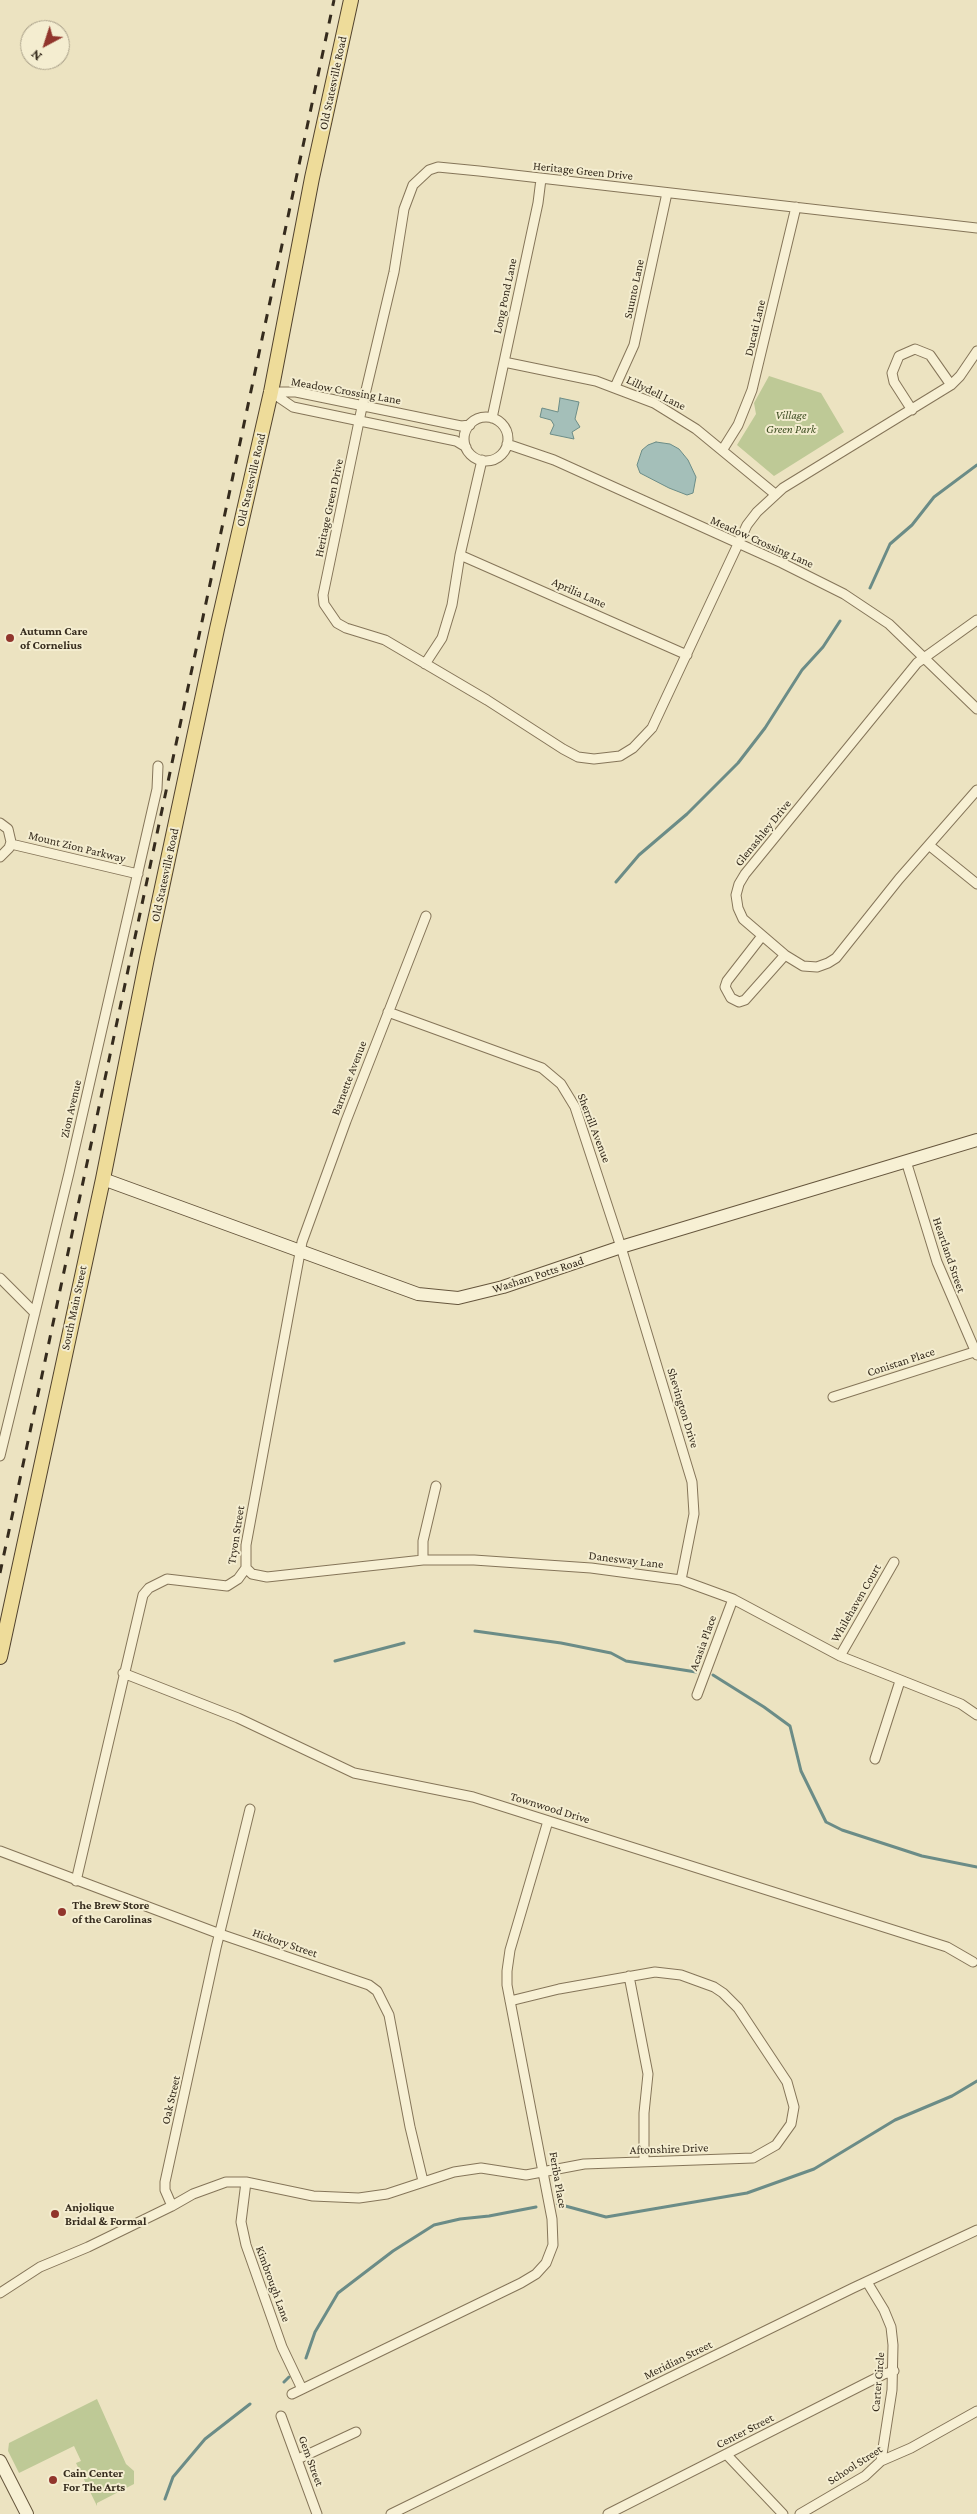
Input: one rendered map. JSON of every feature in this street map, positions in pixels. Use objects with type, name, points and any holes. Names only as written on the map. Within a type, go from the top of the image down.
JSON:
[{"type":"main road","name":"Old Statesville Road","points":[[147,958],[217,629],[271,392],[311,187],[351,0]]},
{"type":"main road","name":"South Main Street","points":[[0,1657],[103,1178],[147,958]]},
{"type":"street","name":"Heritage Green Drive","points":[[977,228],[438,167],[420,177],[413,185],[404,208],[394,272],[362,407],[323,595],[324,604],[337,623],[346,628],[385,640],[578,757],[594,759],[620,756],[644,738],[659,714],[747,525],[775,494],[950,385],[960,376],[977,351]]},
{"type":"street","name":"Long Pond Lane","points":[[492,418],[538,203],[541,180]]},
{"type":"street","name":"Suunto Lane","points":[[615,387],[634,345],[668,193]]},
{"type":"street","name":"Ducati Lane","points":[[723,449],[738,425],[752,390],[796,207]]},
{"type":"street","points":[[912,410],[894,382],[892,373],[899,356],[915,349],[923,351],[930,355],[950,385]]},
{"type":"street","name":"Lillydell Lane","points":[[504,362],[615,387],[671,412],[723,449],[775,494]]},
{"type":"street","name":"Meadow Crossing Lane","points":[[271,392],[296,392],[461,426],[470,425],[476,420],[492,418]]},
{"type":"street","name":"Meadow Crossing Lane","points":[[271,392],[293,407],[456,441],[466,447],[471,455],[482,460]]},
{"type":"street","points":[[425,664],[442,638],[452,605],[460,555],[482,460],[496,458],[503,452],[507,444],[505,428],[492,418]]},
{"type":"street","points":[[466,447],[466,431],[470,425]]},
{"type":"street","name":"Meadow Crossing Lane","points":[[507,444],[554,460],[738,545],[782,563],[844,594],[889,624],[977,709]]},
{"type":"street","name":"Aprilia Lane","points":[[460,555],[474,558],[688,654]]},
{"type":"street","name":"Glenashley Drive","points":[[977,620],[924,658],[903,680],[739,884],[736,895],[742,919],[785,955],[803,966],[816,967],[836,958],[899,879],[930,846],[977,790]]},
{"type":"street","name":"Zion Avenue","points":[[0,1456],[138,874],[157,789],[158,766]]},
{"type":"street","name":"Mount Zion Parkway","points":[[0,823],[8,829],[10,844],[6,853],[0,857]]},
{"type":"street","name":"Mount Zion Parkway","points":[[10,844],[138,874]]},
{"type":"street","points":[[930,846],[977,884]]},
{"type":"street","name":"Barnette Avenue","points":[[301,1251],[332,1158],[426,916]]},
{"type":"street","points":[[762,936],[727,980],[725,987],[731,998],[739,1002],[745,1000],[785,955]]},
{"type":"street","name":"Sherrill Avenue","points":[[388,1012],[486,1049],[533,1064],[553,1076],[568,1094],[578,1114],[621,1247]]},
{"type":"street","name":"Washam Potts Road","points":[[103,1178],[418,1294],[445,1298],[473,1295],[503,1287],[621,1247],[977,1140]]},
{"type":"street","name":"Heartland Street","points":[[906,1161],[937,1262],[976,1352]]},
{"type":"street","name":"Shevington Drive","points":[[621,1247],[692,1482],[694,1514],[681,1580]]},
{"type":"street","name":"Tryon Street","points":[[76,1881],[140,1601],[149,1588],[158,1582],[175,1579],[227,1586],[238,1579],[246,1568],[246,1545],[301,1251]]},
{"type":"street","points":[[0,1278],[35,1313]]},
{"type":"street","name":"Conistan Place","points":[[833,1397],[976,1352]]},
{"type":"street","points":[[422,1560],[423,1541],[436,1486]]},
{"type":"street","name":"Danesway Lane","points":[[246,1568],[252,1574],[267,1577],[422,1560],[514,1562],[634,1573],[681,1580],[733,1599],[840,1656],[961,1704],[977,1715]]},
{"type":"street","name":"Whilehaven Court","points":[[840,1656],[894,1562]]},
{"type":"street","name":"Acasia Place","points":[[697,1695],[733,1599]]},
{"type":"street","name":"Townwood Drive","points":[[123,1673],[238,1718],[354,1773],[461,1794],[947,1947],[973,1962]]},
{"type":"street","points":[[875,1759],[900,1681]]},
{"type":"street","name":"Oak Street","points":[[172,2206],[165,2190],[165,2182],[250,1809]]},
{"type":"street","name":"Feriba Place","points":[[292,2394],[536,2274],[546,2263],[554,2234],[544,2172],[506,1978],[510,1950],[548,1821]]},
{"type":"street","name":"Hickory Street","points":[[0,1851],[220,1934],[369,1985],[376,1991],[389,2015],[410,2127],[423,2181]]},
{"type":"street","name":"Aftonshire Drive","points":[[172,2206],[216,2184],[246,2182],[313,2196],[359,2198],[387,2194],[454,2172],[481,2168],[526,2175],[584,2164],[736,2159],[763,2154],[776,2146],[788,2132],[794,2115],[794,2107],[787,2082],[738,2008],[723,1993],[681,1975],[655,1972],[510,2001]]},
{"type":"street","points":[[629,1976],[648,2074],[644,2112],[644,2162]]},
{"type":"street","name":"Kimbrough Lane","points":[[246,2182],[241,2222],[246,2246],[282,2347],[302,2389]]},
{"type":"street","points":[[0,2293],[40,2267],[88,2247],[172,2206]]},
{"type":"street","name":"Meridian Street","points":[[391,2514],[977,2230]]},
{"type":"street","name":"Carter Circle","points":[[867,2282],[884,2310],[890,2328],[894,2371],[881,2461]]},
{"type":"street","name":"Center Street","points":[[608,2514],[884,2374],[894,2371]]},
{"type":"street","name":"School Street","points":[[800,2514],[865,2476],[881,2461],[911,2448],[977,2411]]},
{"type":"street","name":"Gem Street","points":[[281,2416],[317,2514]]},
{"type":"street","points":[[298,2459],[356,2432]]},
{"type":"street","points":[[727,2455],[783,2514]]},
{"type":"street","points":[[0,2461],[26,2514]]},
{"type":"green space","name":"Village Green Park","points":[[769,376],[821,393],[844,432],[774,476],[737,445],[756,414],[754,403]]},
{"type":"green space","points":[[97,2399],[126,2464],[134,2471],[134,2484],[97,2503],[97,2506],[76,2463],[81,2461],[74,2446],[19,2473],[8,2451],[9,2443]]},
{"type":"water","points":[[560,398],[579,402],[575,419],[580,427],[572,432],[574,439],[550,434],[554,425],[551,420],[540,417],[542,408],[558,412]]},
{"type":"water","points":[[656,442],[670,444],[679,449],[688,460],[696,477],[693,493],[687,495],[640,473],[637,465],[642,450]]},
{"type":"waterway","points":[[870,588],[890,544],[912,525],[934,497],[977,465]]},
{"type":"waterway","points":[[616,882],[639,855],[687,814],[738,763],[765,728],[802,670],[823,647],[840,621]]},
{"type":"waterway","points":[[475,1631],[561,1643],[611,1653],[626,1661],[696,1672]]},
{"type":"waterway","points":[[335,1661],[404,1643]]},
{"type":"waterway","points":[[713,1675],[790,1726],[801,1771],[826,1822],[842,1830],[922,1856],[977,1867]]},
{"type":"waterway","points":[[558,2204],[606,2217],[747,2193],[814,2169],[895,2120],[952,2096],[977,2081]]},
{"type":"waterway","points":[[306,2358],[315,2332],[338,2293],[393,2251],[434,2225],[536,2207]]},
{"type":"waterway","points":[[284,2382],[289,2377]]},
{"type":"waterway","points":[[165,2499],[173,2477],[205,2439],[250,2404]]},
{"type":"railway","points":[[0,1573],[334,0]]},
{"type":"place","name":"Autumn Care of Cornelius","points":[[10,638]]},
{"type":"place","name":"The Brew Store of the Carolinas","points":[[62,1912]]},
{"type":"place","name":"Anjolique Bridal & Formal","points":[[55,2214]]},
{"type":"place","name":"Cain Center For The Arts","points":[[53,2480]]}]
